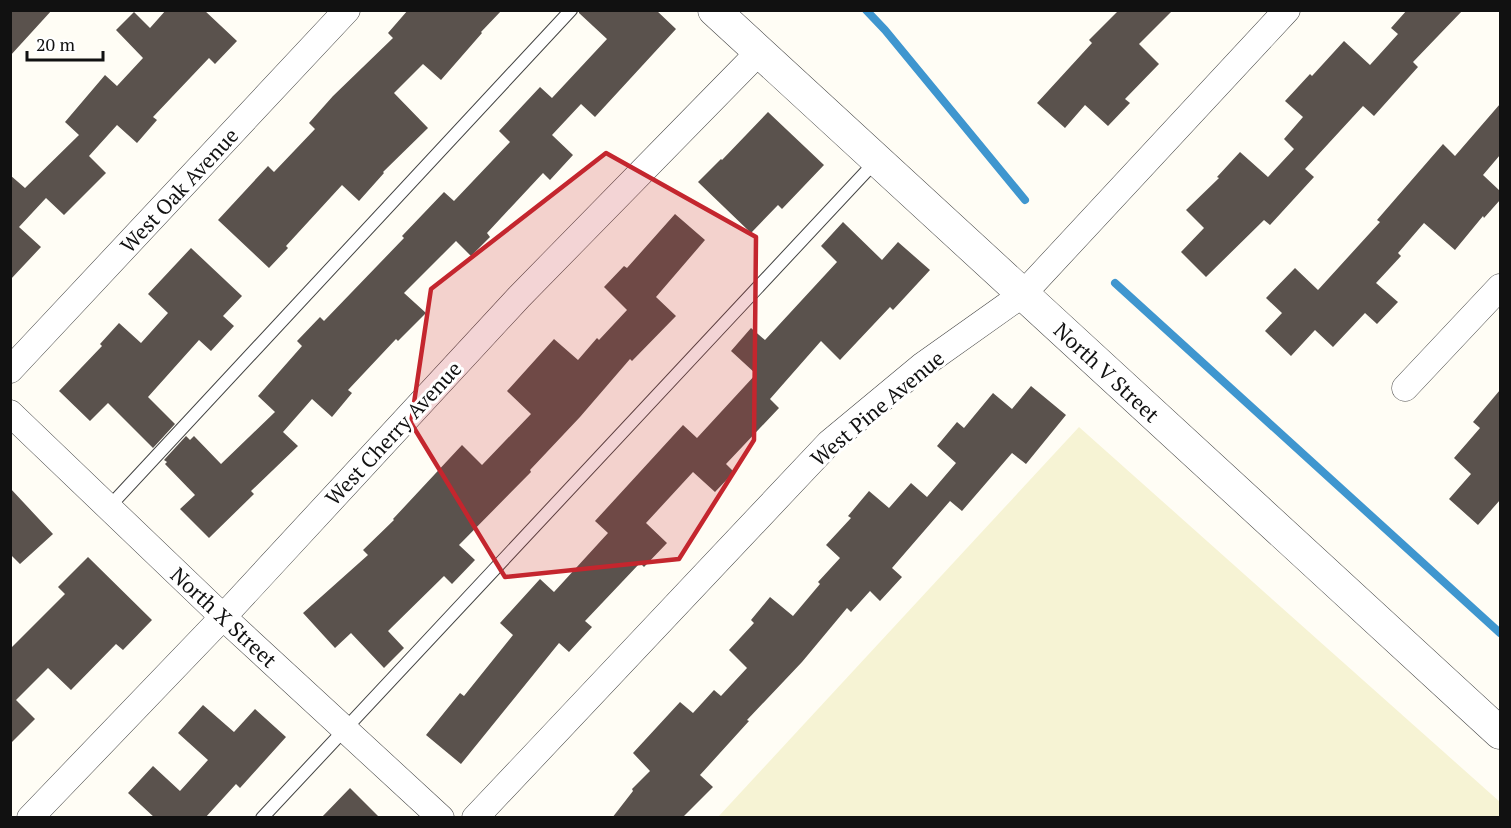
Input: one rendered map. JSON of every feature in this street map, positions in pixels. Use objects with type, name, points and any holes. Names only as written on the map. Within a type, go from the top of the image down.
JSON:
[{"type":"street","name":"West Oak Avenue","points":[[10,370],[347,10]]},
{"type":"street","name":"North V Street","points":[[714,10],[1500,733]]},
{"type":"street","name":"West Pine Avenue","points":[[475,818],[829,443],[923,365],[1023,294],[1287,10]]},
{"type":"street","name":"West Cherry Avenue","points":[[30,818],[223,617],[519,297],[759,52]]},
{"type":"street","points":[[1405,388],[1500,287]]},
{"type":"street","name":"North X Street","points":[[10,413],[223,617],[441,818]]},
{"type":"lane","points":[[108,508],[571,10]]},
{"type":"lane","points":[[262,818],[877,160]]},
{"type":"highlighted area","points":[[606,153],[756,237],[754,440],[679,559],[505,577],[411,423],[431,289]]},
{"type":"shaded area","points":[[1079,427],[1500,802],[1500,817],[718,817]]},
{"type":"building","points":[[10,10],[52,10],[10,56]]},
{"type":"building","points":[[166,10],[204,10],[237,41],[215,64],[209,58],[153,117],[157,120],[137,143],[117,125],[89,156],[106,173],[64,215],[46,198],[19,227],[41,247],[10,280],[10,175],[25,188],[79,135],[65,122],[105,75],[117,86],[143,58],[116,30],[134,12],[150,28]]},
{"type":"building","points":[[408,10],[502,10],[441,80],[423,64],[394,93],[428,128],[383,172],[359,201],[342,185],[269,268],[218,220],[268,166],[274,172],[315,129],[309,123],[333,96],[393,38],[388,33]]},
{"type":"building","points":[[579,10],[656,10],[676,29],[595,117],[581,104],[552,135],[573,155],[550,180],[543,173],[487,233],[490,237],[471,256],[456,241],[404,293],[426,313],[398,341],[396,339],[348,390],[352,393],[332,417],[312,399],[283,432],[298,446],[251,491],[254,494],[209,538],[180,509],[195,495],[165,464],[167,462],[164,460],[186,436],[190,440],[194,436],[221,464],[275,412],[258,396],[302,346],[297,341],[320,317],[324,321],[404,238],[402,236],[444,192],[454,201],[510,142],[499,131],[540,87],[552,98],[607,39],[579,13]]},
{"type":"building","points":[[1119,10],[1173,10],[1139,44],[1159,64],[1125,99],[1130,103],[1108,126],[1085,105],[1065,128],[1037,103],[1092,43],[1089,40]]},
{"type":"building","points":[[1407,10],[1463,10],[1413,62],[1418,67],[1374,116],[1363,106],[1305,169],[1314,177],[1270,225],[1264,220],[1206,277],[1181,252],[1204,228],[1186,210],[1219,178],[1217,177],[1240,152],[1268,177],[1294,149],[1284,139],[1303,117],[1285,101],[1344,41],[1370,65],[1398,34],[1391,28]]},
{"type":"building","points":[[1500,104],[1500,155],[1483,175],[1500,191],[1500,200],[1484,218],[1483,216],[1455,250],[1424,223],[1398,253],[1401,256],[1376,283],[1398,302],[1377,324],[1365,313],[1333,347],[1315,330],[1291,356],[1265,331],[1282,313],[1266,298],[1295,268],[1318,290],[1380,222],[1377,220],[1443,144],[1455,156]]},
{"type":"building","points":[[768,112],[824,165],[782,209],[778,205],[751,233],[698,182]]},
{"type":"building","points":[[675,214],[705,240],[656,297],[676,316],[632,361],[630,359],[530,470],[531,472],[459,545],[475,560],[452,584],[444,576],[388,631],[404,648],[384,668],[351,633],[335,648],[303,613],[368,555],[363,550],[394,520],[462,445],[482,465],[531,414],[507,391],[554,339],[578,360],[597,338],[599,340],[627,310],[604,287],[624,266],[627,268]]},
{"type":"building","points":[[843,222],[882,260],[898,242],[930,270],[893,310],[890,307],[840,360],[821,341],[770,399],[779,408],[726,464],[734,472],[715,492],[693,472],[646,523],[667,543],[644,567],[640,563],[585,621],[592,627],[569,652],[559,643],[461,764],[426,735],[460,693],[464,696],[513,635],[500,623],[540,579],[554,592],[608,533],[595,521],[683,425],[697,438],[756,374],[731,351],[751,328],[765,340],[837,262],[821,246]]},
{"type":"building","points":[[191,248],[242,296],[223,316],[234,326],[211,351],[199,340],[148,397],[175,424],[153,448],[108,403],[90,421],[59,391],[102,346],[100,344],[119,323],[141,343],[168,313],[148,294]]},
{"type":"building","points":[[1031,386],[1066,415],[1026,464],[1012,453],[962,511],[950,501],[892,568],[902,577],[880,601],[870,591],[851,612],[847,608],[802,662],[747,720],[749,721],[700,775],[713,787],[682,818],[612,818],[633,791],[632,789],[650,771],[633,753],[680,702],[693,713],[714,690],[721,696],[747,668],[729,650],[754,623],[751,620],[770,597],[793,616],[820,584],[818,582],[840,558],[826,545],[851,518],[848,516],[869,491],[889,508],[911,483],[927,497],[956,463],[937,446],[957,422],[964,428],[993,393],[1012,409]]},
{"type":"building","points":[[1500,390],[1500,500],[1478,525],[1449,499],[1471,474],[1454,458],[1480,428],[1473,422]]},
{"type":"building","points":[[10,488],[53,534],[20,564],[10,554]]},
{"type":"building","points":[[88,557],[152,620],[123,650],[116,644],[71,690],[48,668],[16,700],[35,719],[10,744],[10,649],[65,594],[58,587]]},
{"type":"building","points":[[203,705],[234,732],[255,709],[286,737],[240,788],[236,784],[205,818],[155,818],[128,793],[153,766],[180,791],[208,760],[178,733]]},
{"type":"building","points":[[350,788],[380,818],[321,818]]},
{"type":"waterway","points":[[866,10],[1025,200]]},
{"type":"waterway","points":[[1115,283],[1500,633]]}]
